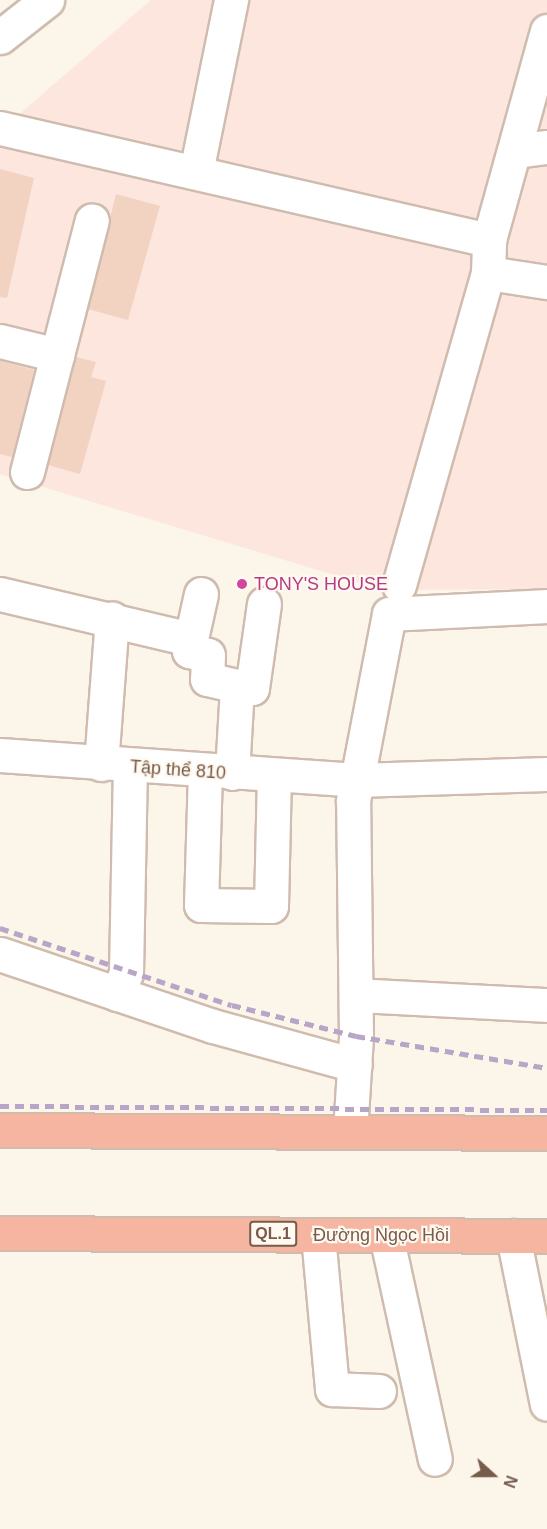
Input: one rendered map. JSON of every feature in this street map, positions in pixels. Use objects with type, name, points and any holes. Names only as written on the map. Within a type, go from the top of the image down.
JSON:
[{"type":"highway","points":[[0,1130],[547,1133]]},
{"type":"highway","name":"Đường Ngọc Hồi","points":[[0,1233],[547,1236]]},
{"type":"street","points":[[0,37],[47,0]]},
{"type":"street","points":[[196,172],[231,0]]},
{"type":"street","points":[[399,585],[488,273],[489,240],[547,30]]},
{"type":"street","points":[[3,134],[196,172],[489,240]]},
{"type":"street","points":[[514,151],[547,147]]},
{"type":"street","points":[[27,472],[92,220]]},
{"type":"street","points":[[488,273],[547,282]]},
{"type":"street","points":[[0,340],[57,355]]},
{"type":"street","points":[[0,594],[112,618],[191,639]]},
{"type":"street","points":[[201,594],[189,651],[208,656],[207,679],[237,686],[252,688],[264,604]]},
{"type":"street","points":[[350,1132],[355,1065],[356,780],[390,614],[547,606]]},
{"type":"street","points":[[112,618],[116,766],[126,973],[117,994]]},
{"type":"street","points":[[237,686],[218,772],[201,905],[271,906],[274,775]]},
{"type":"street","name":"Tập thể 810","points":[[0,754],[116,766],[356,780],[547,774]]},
{"type":"street","points":[[0,954],[117,994],[355,1065]]},
{"type":"street","points":[[356,995],[547,1005]]},
{"type":"street","points":[[318,1235],[332,1389],[379,1391]]},
{"type":"street","points":[[386,1235],[435,1459]]},
{"type":"street","points":[[513,1236],[547,1404]]},
{"type":"shaded area","points":[[151,0],[547,0],[547,589],[384,590],[0,474],[0,131]]},
{"type":"building","points":[[0,169],[34,178],[7,298],[0,297]]},
{"type":"building","points":[[116,194],[160,206],[128,320],[88,309]]},
{"type":"building","points":[[76,357],[96,362],[91,377],[106,381],[80,474],[48,465]]},
{"type":"building","points":[[0,361],[34,370],[12,457],[0,454]]},
{"type":"railway","points":[[0,928],[232,1005],[356,1036],[547,1068]]},
{"type":"railway","points":[[0,1106],[547,1110]]},
{"type":"place","name":"TONY'S HOUSE","points":[[242,584]]}]
